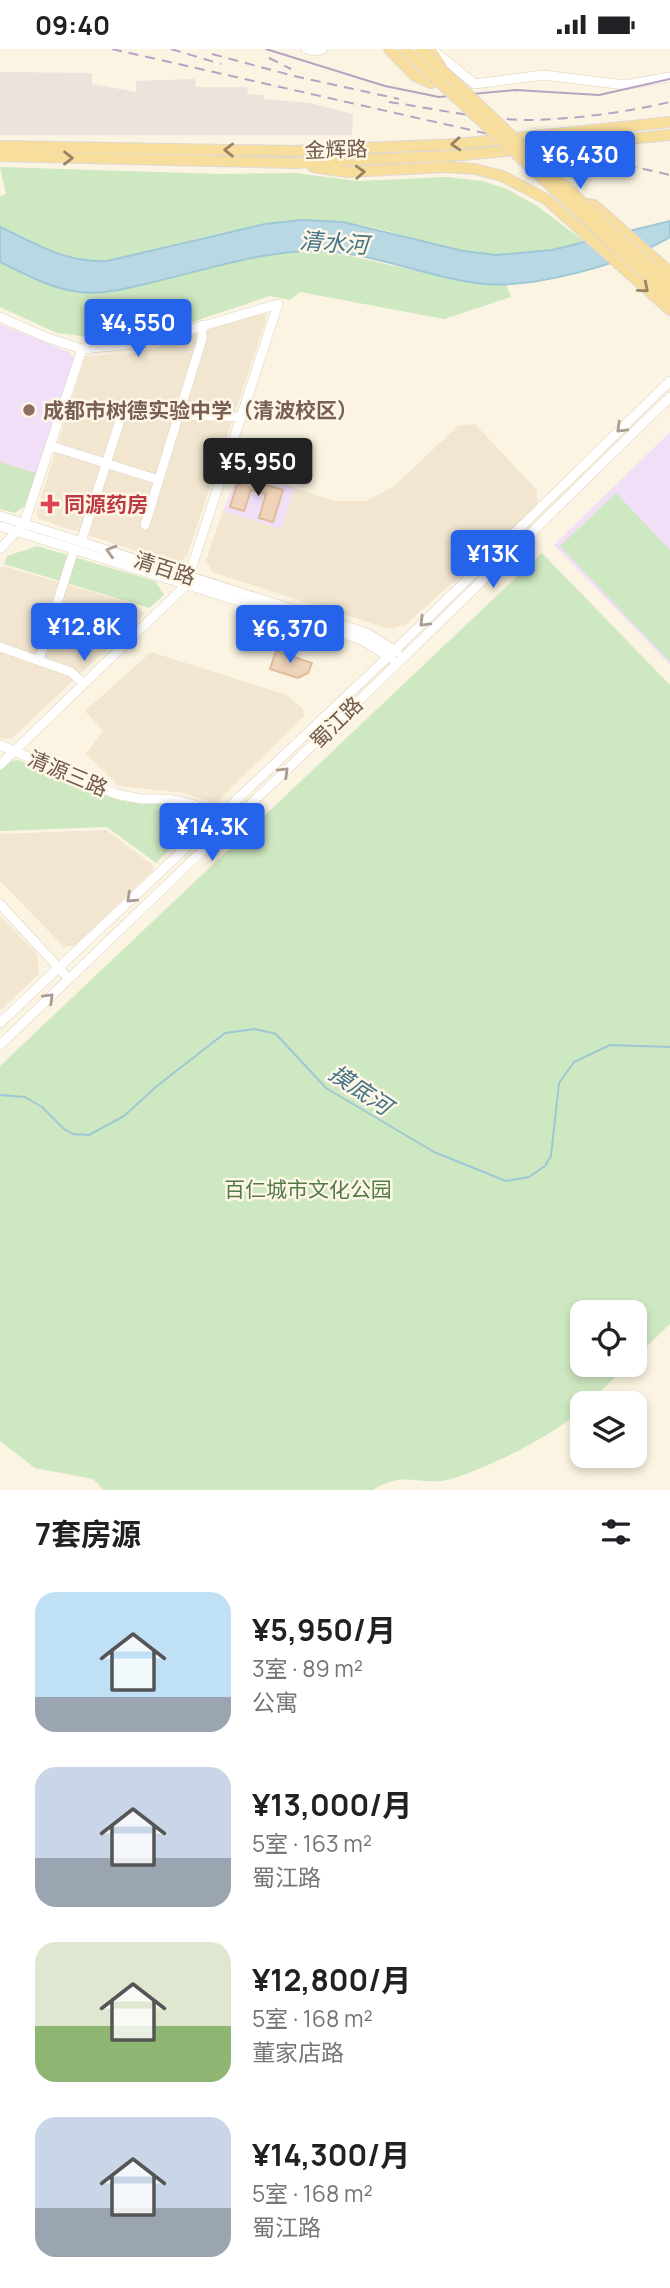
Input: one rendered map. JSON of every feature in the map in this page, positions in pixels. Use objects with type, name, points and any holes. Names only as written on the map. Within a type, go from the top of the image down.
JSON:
[{"type":"main road","points":[[389,49],[415,76],[431,83],[439,78],[442,67],[431,49]]},
{"type":"main road","points":[[404,49],[652,274],[670,285]]},
{"type":"main road","points":[[420,49],[652,274],[670,297]]},
{"type":"main road","name":"金辉路","points":[[0,145],[306,150],[458,145],[670,122]]},
{"type":"main road","name":"金辉路","points":[[0,156],[293,163],[464,155],[670,135]]},
{"type":"main road","points":[[293,163],[347,172],[446,167],[475,169],[525,185],[546,199],[670,310]]},
{"type":"main road","points":[[580,230],[576,214],[588,204],[594,205],[670,272]]},
{"type":"street","points":[[306,49],[323,49]]},
{"type":"street","points":[[431,49],[475,85],[543,75],[625,85],[670,77]]},
{"type":"street","points":[[0,317],[48,338],[82,349],[145,344],[278,303],[188,580],[0,765]]},
{"type":"street","points":[[145,525],[202,339],[202,325]]},
{"type":"street","points":[[0,548],[21,528],[82,349]]},
{"type":"street","name":"蜀江路","points":[[0,1023],[392,653],[670,381]]},
{"type":"street","name":"蜀江路","points":[[0,1045],[670,397]]},
{"type":"street","points":[[81,542],[122,411],[131,405],[142,404],[179,415],[241,418]]},
{"type":"street","points":[[51,446],[159,480]]},
{"type":"street","name":"清百路","points":[[0,516],[21,528],[74,550],[188,580]]},
{"type":"street","name":"清百路","points":[[0,526],[21,528],[81,542],[362,639],[392,653],[400,661]]},
{"type":"street","points":[[39,660],[74,550]]},
{"type":"street","points":[[0,647],[71,672],[84,684]]},
{"type":"street","name":"清源三路","points":[[0,745],[116,794],[141,799],[169,799],[192,804],[218,816]]},
{"type":"street","points":[[0,904],[69,979]]},
{"type":"shaded area","points":[[0,72],[92,73],[92,84],[136,92],[136,81],[195,79],[196,87],[248,87],[247,94],[264,95],[263,99],[310,103],[353,114],[352,135],[0,135]]},
{"type":"shaded area","points":[[260,313],[266,315],[266,320],[187,556],[176,564],[39,519],[36,514],[85,356],[138,353]]},
{"type":"shaded area","name":"成都市树德实验中学（清波校区）","points":[[0,324],[69,352],[74,359],[36,473],[0,462]]},
{"type":"shaded area","points":[[475,424],[537,490],[538,507],[405,625],[389,629],[212,572],[206,560],[223,511],[281,529],[295,488],[334,501],[366,501],[394,486],[458,426]]},
{"type":"shaded area","points":[[670,432],[670,665],[554,545]]},
{"type":"shaded area","points":[[240,470],[295,488],[281,529],[223,511]]},
{"type":"shaded area","points":[[3,566],[137,605],[144,614],[12,738],[3,739],[0,738],[0,568]]},
{"type":"shaded area","points":[[151,652],[287,695],[303,709],[304,716],[215,804],[185,793],[119,786],[86,754],[103,731],[85,711]]},
{"type":"shaded area","points":[[106,830],[153,865],[153,870],[76,945],[64,947],[0,881],[0,834]]},
{"type":"shaded area","points":[[0,916],[37,954],[39,974],[0,1011]]},
{"type":"green space","points":[[0,167],[219,174],[295,173],[358,181],[447,177],[482,181],[507,189],[537,206],[585,242],[524,253],[478,254],[448,249],[359,225],[284,223],[224,232],[107,261],[92,261],[64,256],[0,227],[0,196],[6,194]]},
{"type":"green space","points":[[316,251],[458,279],[506,284],[511,297],[444,319],[300,292],[290,300],[270,296],[162,332],[115,340],[57,333],[0,307],[0,262],[52,286],[278,253]]},
{"type":"green space","points":[[0,462],[36,473],[26,505],[15,513],[0,509]]},
{"type":"green space","points":[[616,493],[670,550],[670,662],[560,546]]},
{"type":"green space","points":[[37,546],[155,581],[164,595],[149,608],[4,564],[7,556]]},
{"type":"green space","name":"百仁城市文化公园","points":[[542,553],[670,685],[670,1324],[647,1346],[647,1300],[570,1300],[570,1377],[615,1377],[601,1391],[570,1391],[570,1419],[538,1440],[499,1460],[447,1480],[394,1481],[373,1490],[104,1490],[93,1479],[35,1468],[0,1441],[0,1066]]},
{"type":"green space","points":[[18,760],[121,801],[172,804],[194,813],[197,822],[156,863],[107,827],[0,831],[0,769],[8,761]]},
{"type":"water","name":"清水河","points":[[302,220],[343,222],[463,251],[496,255],[552,250],[670,221],[670,237],[602,266],[549,279],[498,284],[456,280],[376,259],[314,251],[273,254],[126,289],[88,293],[49,284],[0,262],[0,227],[64,256],[107,261],[265,224]]},
{"type":"building","points":[[251,480],[283,490],[273,522],[259,518],[266,494],[251,490],[244,511],[230,507],[237,485]]},
{"type":"building","points":[[276,651],[312,663],[308,673],[298,678],[270,669]]},
{"type":"waterway","name":"摸底河","points":[[0,1095],[25,1097],[42,1107],[64,1129],[73,1134],[89,1135],[124,1116],[157,1086],[225,1033],[255,1029],[276,1034],[326,1088],[434,1152],[506,1181],[529,1177],[545,1166],[551,1156],[559,1083],[574,1062],[610,1045],[670,1047]]},
{"type":"tram line","points":[[266,49],[385,86],[439,97],[516,90],[599,95],[670,79]]},
{"type":"railway","points":[[112,49],[670,175]]},
{"type":"railway","points":[[171,49],[221,64]]},
{"type":"railway","points":[[212,54],[294,76],[399,99]]},
{"type":"railway","points":[[269,58],[291,69]]},
{"type":"railway","points":[[389,102],[482,117],[519,120],[571,118],[670,102]]},
{"type":"place","name":"成都市树德实验中学（清波校区）","points":[[29,410]]},
{"type":"place","name":"同源药房","points":[[50,504]]}]
